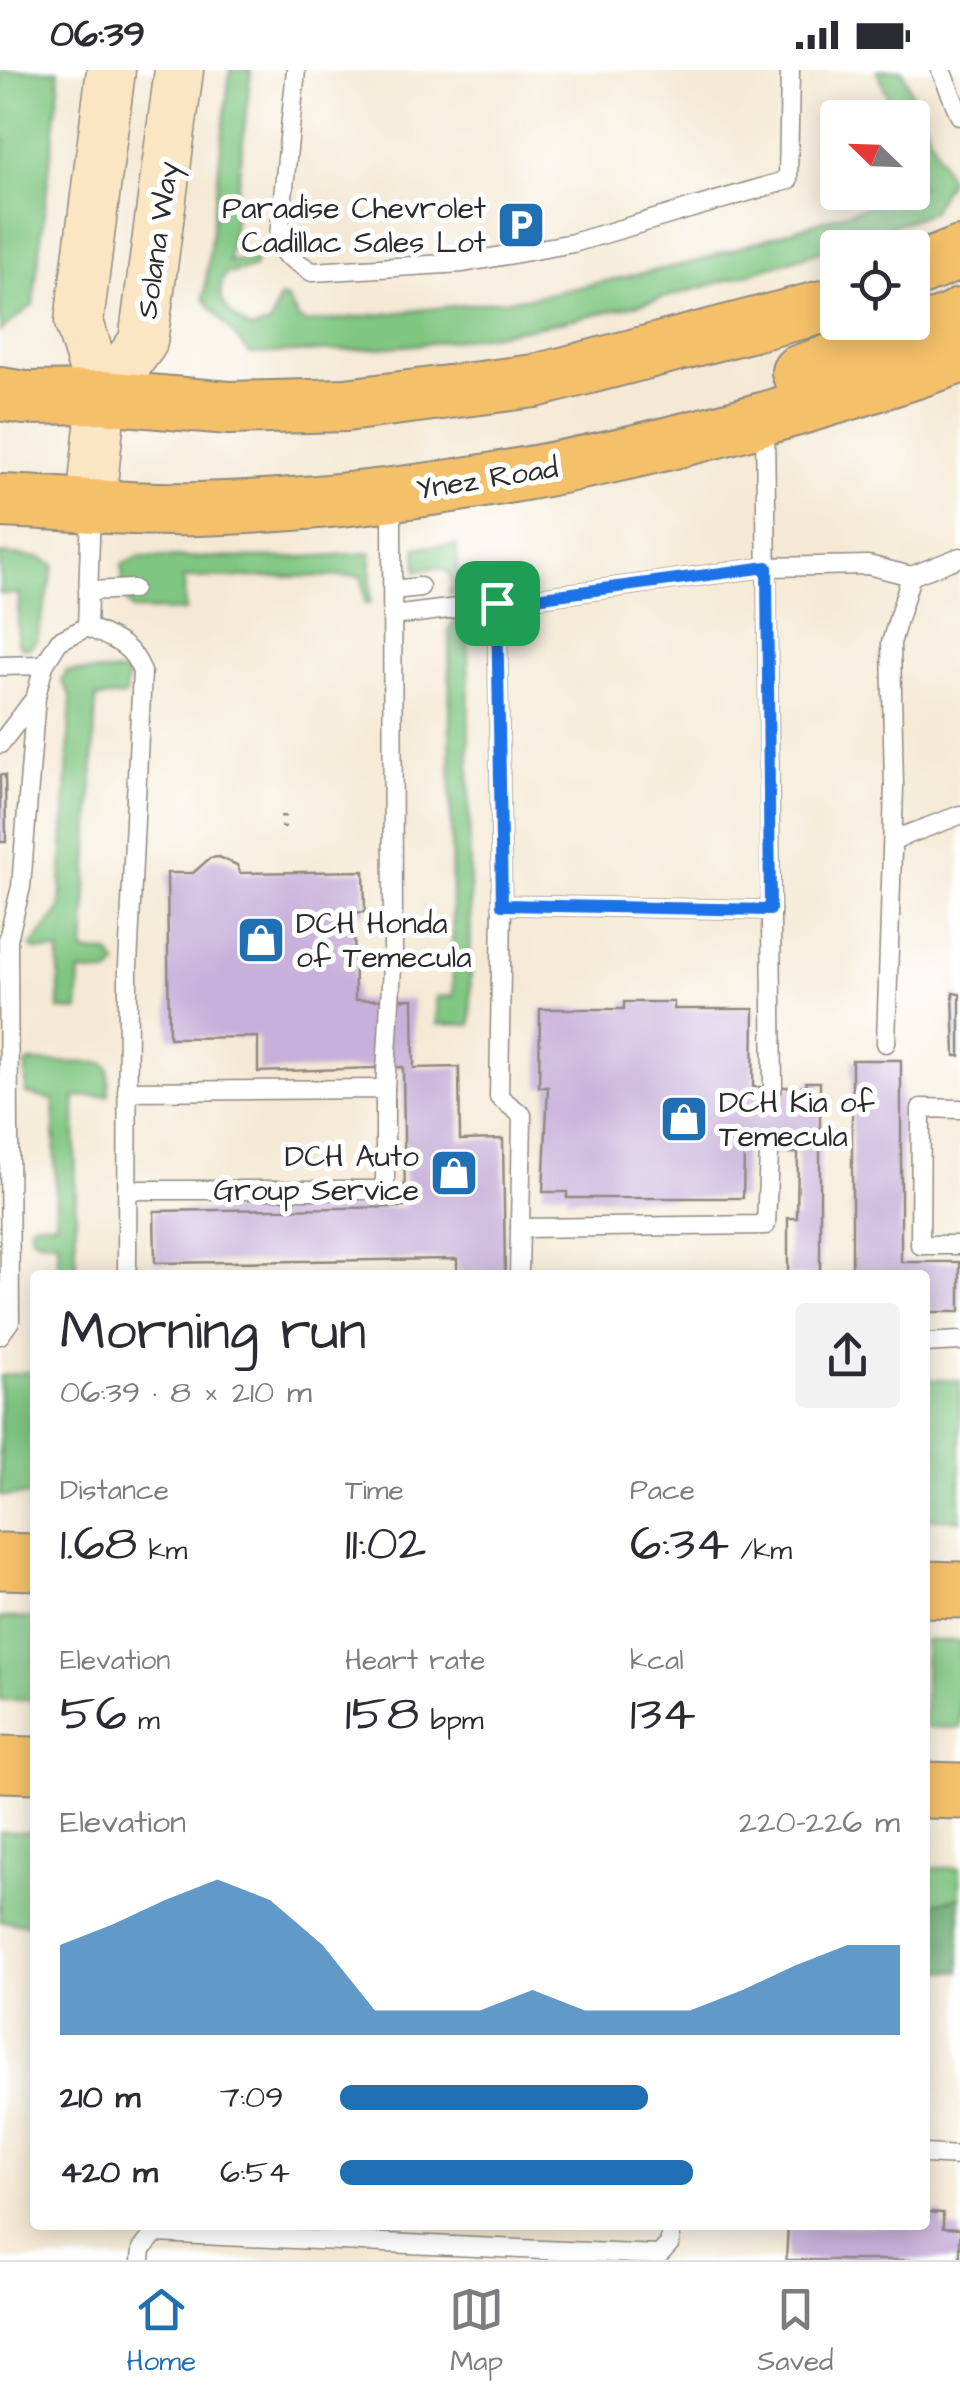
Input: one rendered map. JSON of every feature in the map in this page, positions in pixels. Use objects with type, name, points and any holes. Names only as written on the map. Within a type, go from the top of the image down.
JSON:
[{"type":"highway","points":[[0,1561],[30,1562]]},
{"type":"highway","points":[[930,1588],[960,1590]]},
{"type":"highway","points":[[0,1764],[30,1765]]},
{"type":"highway","points":[[930,1790],[960,1792]]},
{"type":"main road","points":[[91,504],[102,397],[79,322],[110,70]]},
{"type":"main road","name":"Solana Way","points":[[102,397],[143,342],[179,70]]},
{"type":"main road","points":[[930,265],[960,253]]},
{"type":"main road","points":[[0,394],[24,398],[102,397],[229,408],[346,405],[534,381],[820,308]]},
{"type":"main road","points":[[685,438],[767,384],[960,314]]},
{"type":"main road","name":"Ynez Road","points":[[0,502],[194,510],[329,501],[489,480],[685,438],[960,357]]},
{"type":"lane","points":[[296,70],[279,236],[285,254],[312,272],[464,264],[572,243],[788,180],[790,70]]},
{"type":"lane","points":[[941,70],[960,116]]},
{"type":"lane","points":[[765,417],[773,1087]]},
{"type":"lane","points":[[127,1190],[384,1190],[393,950],[392,493]]},
{"type":"lane","points":[[87,627],[91,504]]},
{"type":"lane","points":[[392,590],[428,599],[497,603],[767,567],[868,565],[911,576],[960,557]]},
{"type":"lane","points":[[886,1044],[893,840],[891,643],[911,576]]},
{"type":"lane","points":[[88,592],[133,589]]},
{"type":"lane","points":[[392,616],[428,599]]},
{"type":"lane","points":[[497,603],[502,905],[500,1097],[522,1115],[519,1270]]},
{"type":"lane","points":[[0,1335],[10,1321],[4,939],[23,867],[36,696],[44,665],[59,641],[87,627],[118,640],[136,656],[142,672],[128,967],[127,1270]]},
{"type":"lane","points":[[0,666],[44,665]]},
{"type":"lane","points":[[0,744],[36,696]]},
{"type":"lane","points":[[893,840],[960,814]]},
{"type":"lane","points":[[0,896],[15,909]]},
{"type":"lane","points":[[502,905],[770,910]]},
{"type":"lane","points":[[127,1091],[385,1089]]},
{"type":"lane","points":[[960,1108],[921,1108],[920,1245],[960,1245]]},
{"type":"lane","points":[[520,1228],[766,1225],[770,1152]]},
{"type":"lane","points":[[930,1343],[960,1341]]},
{"type":"lane","points":[[930,2154],[960,2156]]},
{"type":"lane","points":[[141,2260],[142,2249],[154,2233],[356,2251],[660,2256],[670,2243],[670,2230]]},
{"type":"path","points":[[283,828],[284,815]]},
{"type":"green space","points":[[0,70],[58,70],[59,88],[33,305],[0,331],[0,170],[6,140],[0,138]]},
{"type":"green space","points":[[230,70],[251,70],[229,262],[250,258],[256,262],[254,268],[226,274],[221,291],[230,313],[251,329],[269,325],[281,297],[306,323],[533,297],[694,262],[856,210],[930,210],[930,136],[949,180],[931,212],[880,230],[820,230],[820,251],[812,254],[632,306],[509,332],[374,348],[250,354],[204,299]]},
{"type":"green space","points":[[877,70],[902,70],[915,100],[889,100]]},
{"type":"green space","points":[[457,545],[458,589],[452,595],[449,572],[436,567],[417,571],[416,547]]},
{"type":"green space","points":[[371,553],[370,604],[365,603],[362,576],[184,578],[185,611],[132,610],[123,595],[122,565],[138,557],[287,558]]},
{"type":"green space","points":[[0,554],[40,558],[54,565],[37,639],[29,648],[21,647],[17,641],[19,594],[0,594]]},
{"type":"green space","points":[[457,617],[467,621],[468,629],[471,1025],[437,1024],[436,997],[453,996],[449,628]]},
{"type":"green space","points":[[67,671],[128,673],[125,696],[96,698],[84,952],[109,953],[117,965],[109,974],[80,972],[78,1011],[59,1010],[59,951],[31,947],[60,910],[71,697],[62,681]]},
{"type":"green space","points":[[103,1063],[108,1067],[109,1095],[75,1097],[76,1270],[58,1270],[58,1241],[31,1236],[30,1226],[35,1222],[56,1223],[54,1100],[26,1094],[26,1065]]},
{"type":"green space","points":[[30,1372],[30,1495],[0,1496],[0,1376]]},
{"type":"green space","points":[[930,1379],[960,1381],[960,1520],[930,1518]]},
{"type":"green space","points":[[0,1618],[30,1618],[30,1700],[0,1700]]},
{"type":"green space","points":[[930,1641],[960,1641],[960,1728],[930,1727]]},
{"type":"green space","points":[[0,1832],[30,1832],[30,1924],[0,1921]]},
{"type":"green space","points":[[930,1868],[960,1868],[960,1897],[930,1905]]},
{"type":"green space","points":[[960,1897],[960,1972],[930,1970],[930,1905]]},
{"type":"building","points":[[0,775],[5,775],[6,842],[0,842]]},
{"type":"building","points":[[219,857],[237,865],[240,873],[364,871],[365,912],[354,913],[355,1000],[413,999],[414,1068],[459,1067],[460,1140],[503,1139],[505,1270],[457,1270],[457,1259],[155,1263],[154,1211],[405,1207],[403,1067],[258,1072],[258,1037],[169,1038],[167,873],[193,873],[210,858]]},
{"type":"building","points":[[953,993],[960,994],[960,1056],[955,1056]]},
{"type":"building","name":"DCH Kia of Temecula","points":[[624,1002],[674,1002],[674,1009],[754,1009],[753,1087],[807,1087],[806,1082],[820,1082],[820,1270],[788,1270],[788,1218],[797,1218],[798,1153],[744,1153],[743,1198],[567,1198],[567,1192],[543,1192],[548,1087],[539,1087],[540,1009],[624,1009]]},
{"type":"building","points":[[852,1060],[901,1060],[901,1262],[960,1262],[960,1312],[930,1312],[930,1270],[852,1270]]},
{"type":"building","points":[[930,2212],[943,2213],[943,2228],[960,2229],[960,2260],[786,2260],[788,2230],[930,2230]]},
{"type":"place","name":"Paradise Chevrolet Cadillac Sales Lot","points":[[521,225]]},
{"type":"place","name":"DCH Honda of Temecula","points":[[261,940]]},
{"type":"place","name":"DCH Kia of Temecula","points":[[684,1119]]},
{"type":"place","name":"DCH Auto Group Service","points":[[454,1173]]},
{"type":"route","points":[[767,567],[770,910],[502,905],[497,603],[767,567]]}]
